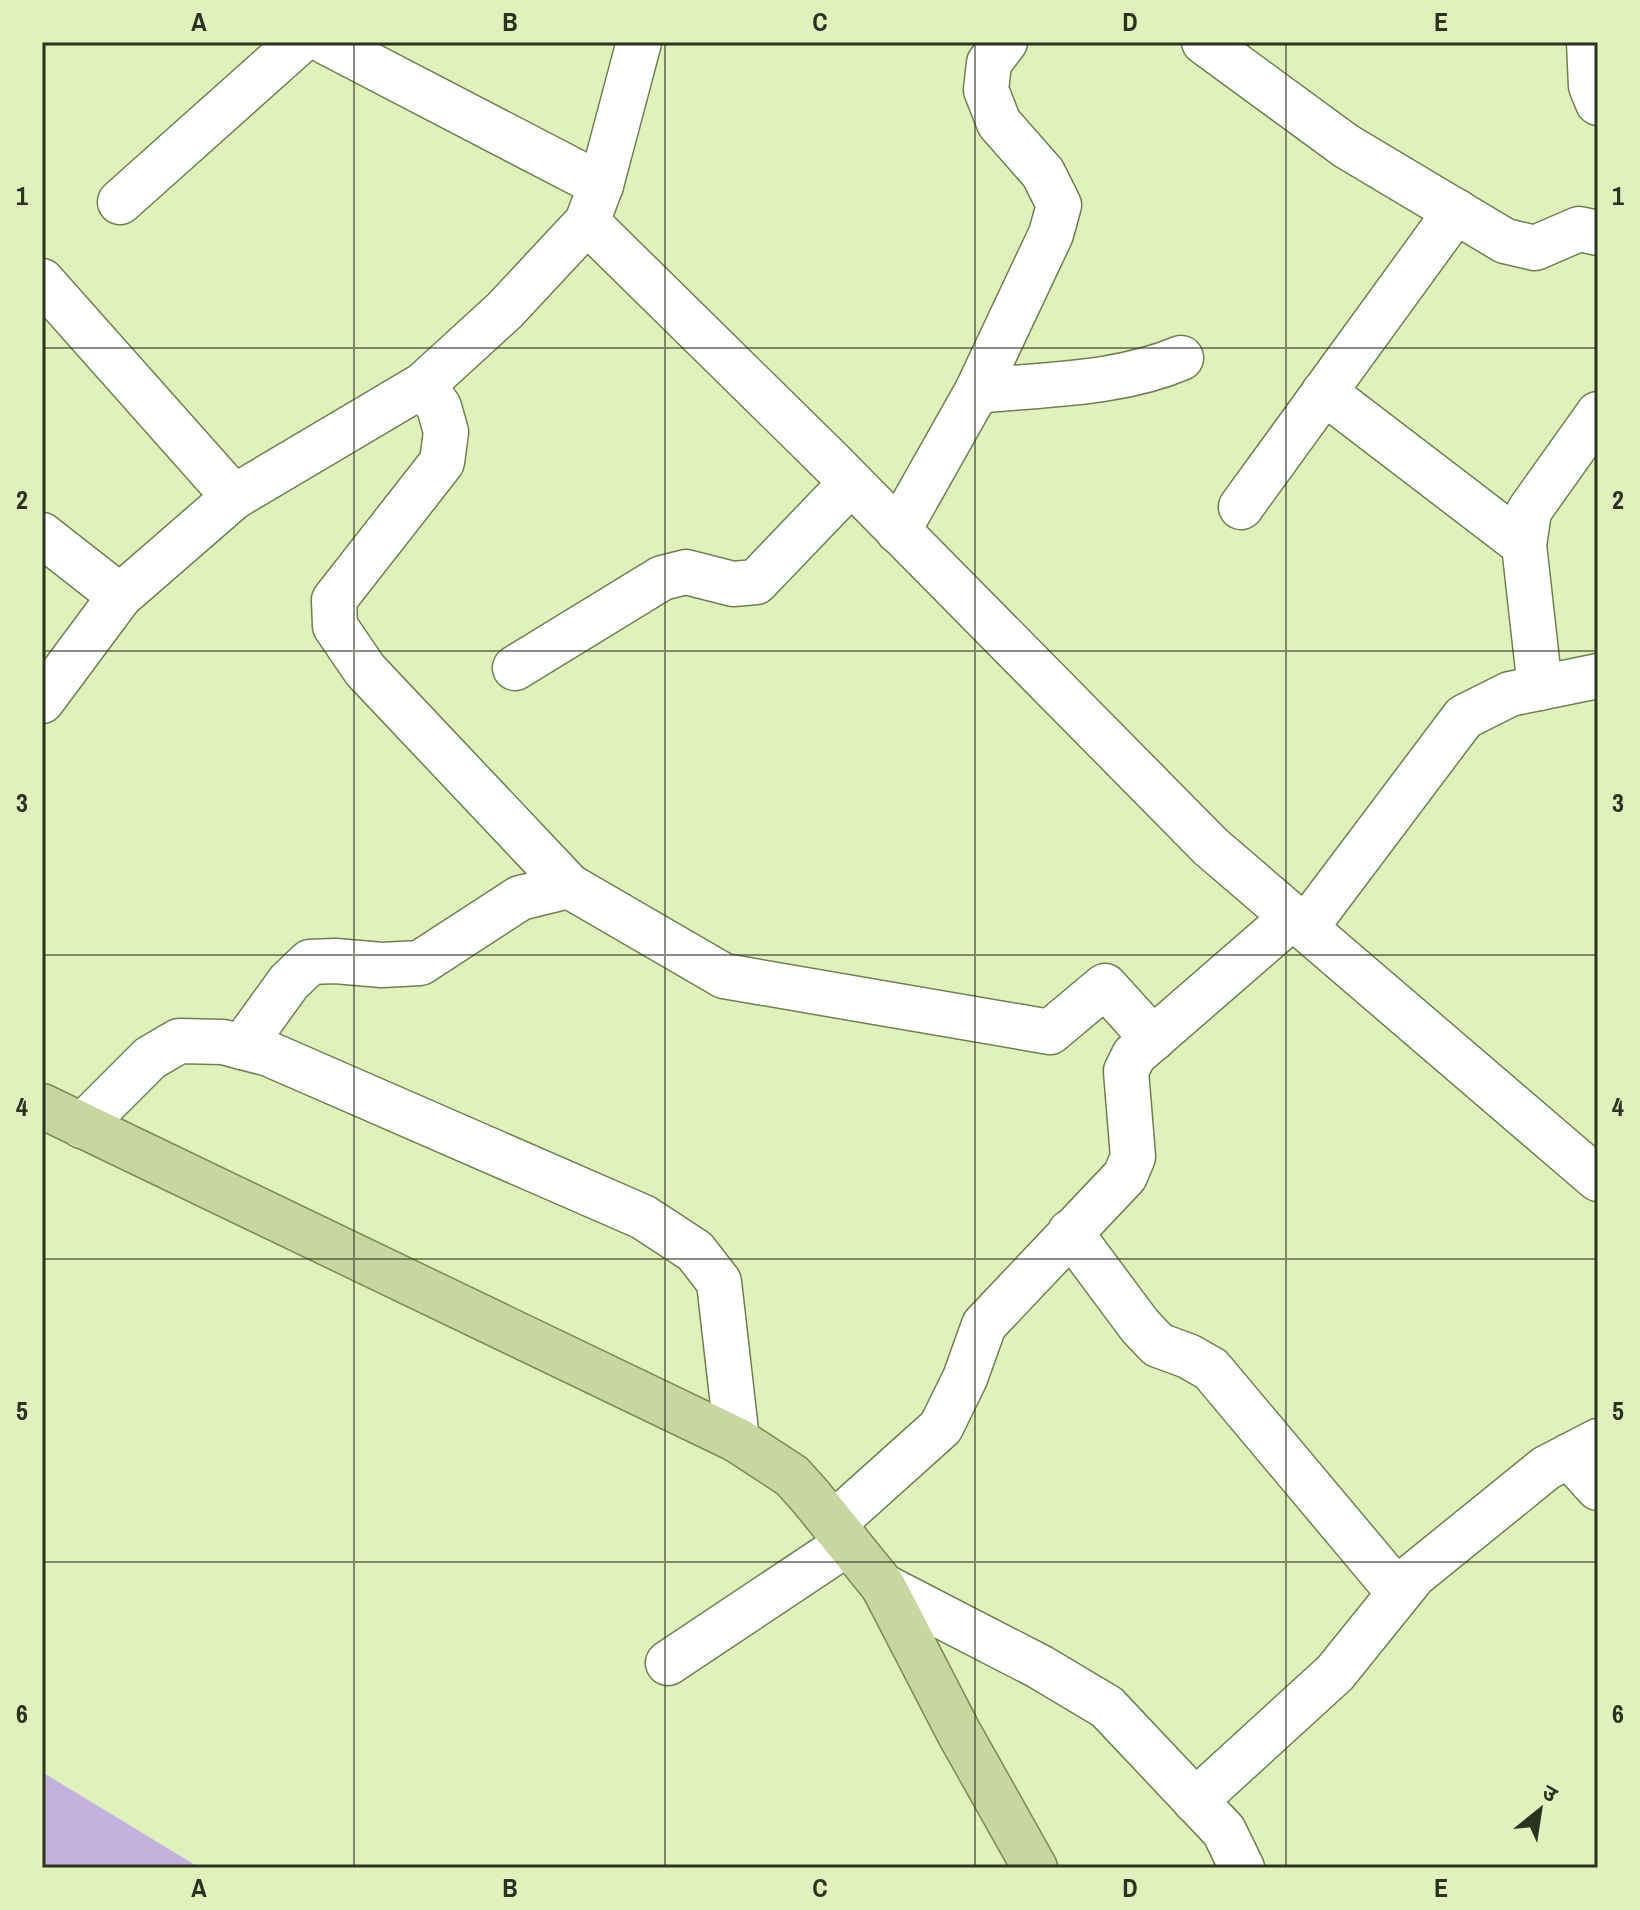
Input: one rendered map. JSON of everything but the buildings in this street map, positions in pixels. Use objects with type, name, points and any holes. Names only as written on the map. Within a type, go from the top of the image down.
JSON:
[{"type":"main road","points":[[42,1106],[737,1440],[792,1476],[883,1586],[958,1731],[1035,1868]]},
{"type":"street","points":[[120,202],[299,42]]},
{"type":"street","points":[[326,42],[594,204],[851,483],[1211,847],[1598,1179]]},
{"type":"street","points":[[42,701],[120,596],[234,497],[423,385],[505,310],[594,204],[639,42]]},
{"type":"street","points":[[898,531],[977,391],[1051,234],[1059,205],[1043,173],[999,123],[986,90],[989,63],[1005,42]]},
{"type":"street","points":[[1204,42],[1346,146],[1505,241],[1535,248],[1579,229],[1598,233]]},
{"type":"street","points":[[1589,42],[1591,86],[1598,103]]},
{"type":"street","points":[[1241,507],[1456,211]]},
{"type":"street","points":[[42,281],[234,497]]},
{"type":"street","points":[[977,391],[1113,378],[1157,368],[1181,358]]},
{"type":"street","points":[[423,385],[439,407],[446,432],[442,462],[334,600],[335,626],[365,670],[569,886],[724,976],[1050,1032],[1105,986],[1153,1039]]},
{"type":"street","points":[[1324,392],[1524,545]]},
{"type":"street","points":[[1540,688],[1524,545],[1529,511],[1598,414]]},
{"type":"street","points":[[515,668],[662,578],[686,572],[733,584],[756,582],[851,483]]},
{"type":"street","points":[[42,535],[120,596]]},
{"type":"street","points":[[668,1663],[841,1533],[941,1427],[965,1378],[984,1325],[1125,1176],[1133,1157],[1126,1071],[1134,1055],[1299,922],[1464,717],[1510,694],[1598,676]]},
{"type":"street","points":[[242,1047],[289,982],[310,962],[420,963],[520,898],[569,886]]},
{"type":"street","points":[[82,1126],[150,1058],[179,1041],[223,1042],[269,1054],[643,1217],[695,1251],[719,1282],[737,1440]]},
{"type":"street","points":[[1070,1232],[1140,1326],[1158,1345],[1211,1369],[1399,1593]]},
{"type":"street","points":[[1195,1801],[1335,1673],[1414,1575],[1546,1468],[1584,1449],[1598,1488]]},
{"type":"street","points":[[883,1586],[1040,1667],[1107,1707],[1224,1831],[1242,1868]]},
{"type":"shaded area","points":[[42,1772],[200,1868],[42,1868]]}]
